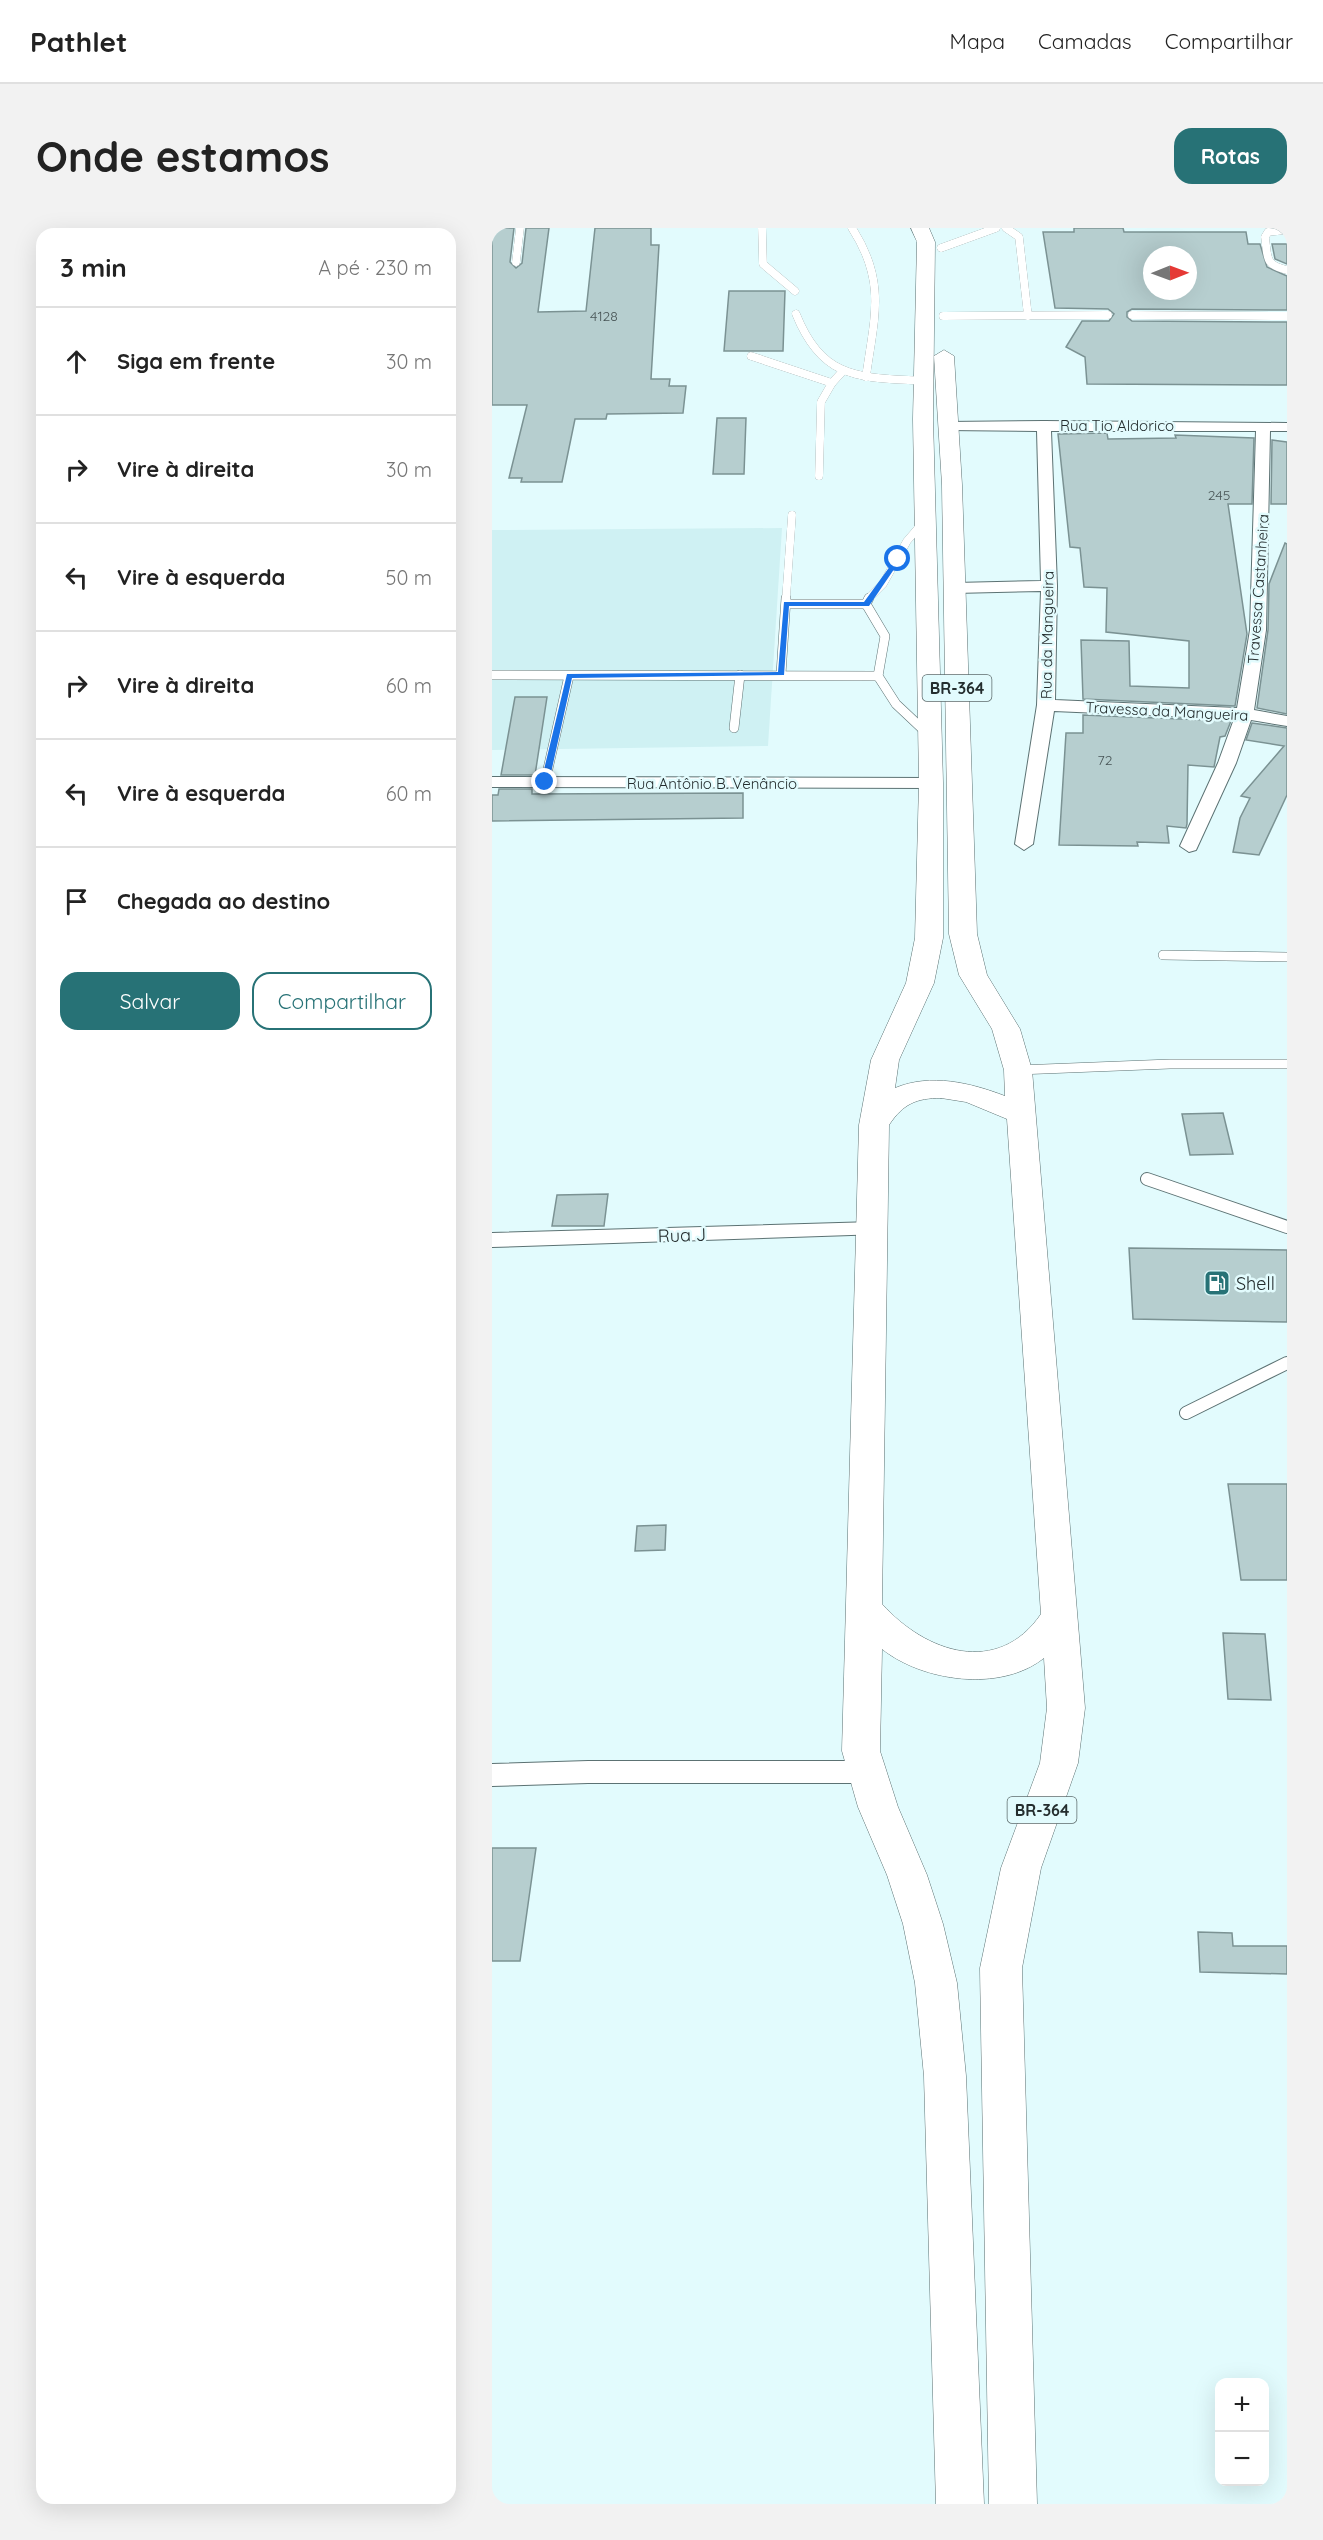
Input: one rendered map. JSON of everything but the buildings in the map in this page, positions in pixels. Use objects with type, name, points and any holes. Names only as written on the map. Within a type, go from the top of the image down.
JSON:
[{"type":"highway","name":"BR-364","points":[[921,228],[926,242],[925,519],[932,783],[930,939],[920,983],[885,1060],[874,1125],[861,1751],[866,1772],[908,1875],[923,1924],[936,1983],[945,2087],[960,2504]]},
{"type":"highway","name":"BR-364","points":[[940,238],[954,588],[963,934],[973,975],[1006,1029],[1018,1070],[1049,1507],[1060,1614],[1066,1708],[1059,1763],[1021,1868],[1001,1968],[1013,2504]]},
{"type":"highway","points":[[874,1125],[893,1100],[911,1091],[953,1090],[971,1093],[990,1098],[1022,1115]]},
{"type":"highway","points":[[864,1607],[884,1630],[909,1649],[934,1660],[952,1664],[992,1664],[1013,1658],[1037,1645],[1060,1614]]},
{"type":"street","name":"Rua da Mangueira","points":[[1024,844],[1046,705],[1049,586],[1044,425]]},
{"type":"street","name":"Rua Tio Aldorico","points":[[947,426],[1287,427]]},
{"type":"street","name":"Travessa Castanheira","points":[[1189,846],[1227,763],[1245,714],[1258,630],[1263,426]]},
{"type":"street","points":[[954,588],[1049,586]]},
{"type":"street","name":"Travessa da Mangueira","points":[[1046,705],[1245,714],[1287,721]]},
{"type":"street","name":"Rua Antônio B. Venâncio","points":[[492,782],[932,783]]},
{"type":"street","name":"Rua J","points":[[492,1240],[873,1229]]},
{"type":"street","points":[[492,1775],[588,1772],[866,1772]]},
{"type":"lane","points":[[516,262],[520,228]]},
{"type":"lane","points":[[762,228],[763,264],[795,291]]},
{"type":"lane","points":[[852,228],[876,275],[878,291],[866,377]]},
{"type":"lane","points":[[940,238],[996,228]]},
{"type":"lane","points":[[1006,228],[1016,232],[1019,237],[1028,316]]},
{"type":"lane","points":[[1287,230],[1268,232],[1264,237],[1269,262],[1273,267],[1287,270]]},
{"type":"lane","points":[[796,314],[803,336],[817,353],[842,372],[866,377],[924,381]]},
{"type":"lane","points":[[943,315],[1108,315]]},
{"type":"lane","points":[[1132,315],[1287,316]]},
{"type":"lane","points":[[751,356],[832,383]]},
{"type":"lane","points":[[819,476],[821,402],[832,383],[842,372]]},
{"type":"lane","points":[[781,674],[792,515]]},
{"type":"lane","points":[[866,604],[883,584],[907,541],[925,519]]},
{"type":"lane","points":[[786,604],[866,604]]},
{"type":"lane","points":[[866,604],[885,636],[878,676],[896,704],[930,736]]},
{"type":"lane","points":[[492,675],[878,676]]},
{"type":"lane","points":[[734,728],[740,675]]},
{"type":"lane","points":[[545,782],[569,676]]},
{"type":"lane","points":[[1163,955],[1287,957]]},
{"type":"lane","points":[[1018,1070],[1170,1064],[1287,1064]]},
{"type":"lane","points":[[1147,1179],[1287,1227]]},
{"type":"lane","points":[[1186,1413],[1287,1363]]},
{"type":"shaded area","points":[[782,528],[768,746],[492,750],[492,530]]},
{"type":"place","name":"Shell","points":[[1217,1283]]},
{"type":"route","points":[[545,782],[569,676],[781,674],[786,604],[866,604],[883,584],[898,559]]}]
